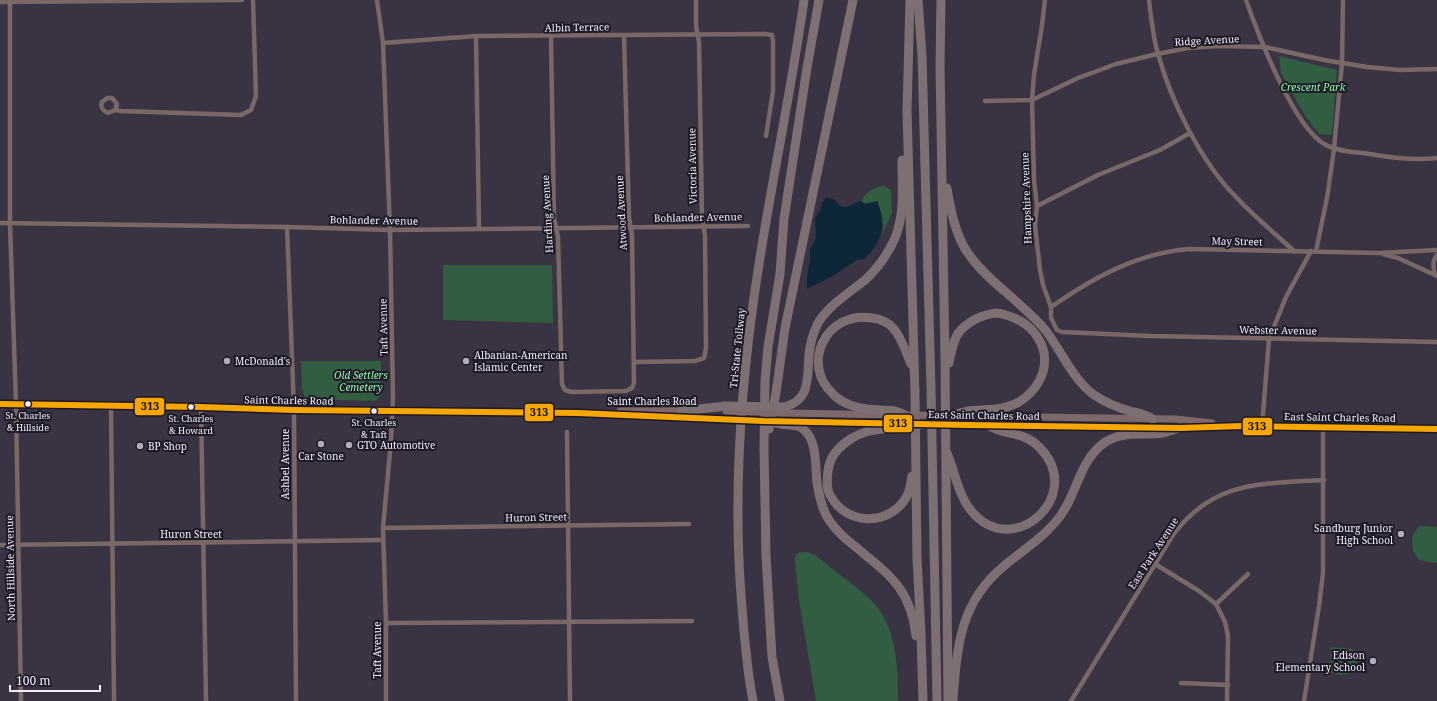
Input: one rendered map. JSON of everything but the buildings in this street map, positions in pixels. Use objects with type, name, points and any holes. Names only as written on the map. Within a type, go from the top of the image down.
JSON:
[{"type":"highway","name":"Tri-State Tollway","points":[[753,701],[745,649],[738,552],[740,446],[744,380],[757,276],[796,57],[804,0]]},
{"type":"highway","points":[[780,701],[772,657],[767,580],[764,448],[765,381],[768,346],[780,274],[784,219],[819,0]]},
{"type":"highway","points":[[764,448],[776,393],[785,328],[853,0]]},
{"type":"highway","points":[[910,0],[907,111],[917,558],[922,701]]},
{"type":"highway","points":[[918,0],[922,55],[937,701]]},
{"type":"highway","points":[[941,0],[940,66],[948,701]]},
{"type":"highway","points":[[681,411],[726,409],[783,410],[795,403],[800,398],[805,391],[811,343],[819,322],[827,311],[877,268],[887,254],[895,238],[901,215],[902,125],[907,111]]},
{"type":"highway","points":[[941,139],[949,202],[958,236],[964,250],[972,261],[994,283],[1037,321],[1087,389],[1105,402],[1146,415],[1153,419]]},
{"type":"highway","points":[[945,382],[952,349],[959,332],[980,316],[999,313],[1019,319],[1036,334],[1043,348],[1044,364],[1042,375],[1033,391],[1023,399],[1006,408],[951,416]]},
{"type":"highway","points":[[905,422],[896,411],[867,409],[840,400],[833,395],[820,376],[818,368],[819,353],[823,341],[836,325],[847,319],[858,316],[878,319],[894,328],[905,347],[913,369]]},
{"type":"highway","points":[[763,421],[782,422],[799,427],[806,431],[810,437],[814,450],[820,495],[829,520],[846,539],[894,579],[902,590],[908,602],[915,629],[922,701]]},
{"type":"highway","points":[[915,450],[913,469],[907,496],[898,508],[888,515],[875,519],[864,519],[852,516],[840,508],[830,495],[826,481],[828,467],[832,458],[840,448],[855,437],[873,430],[905,422],[923,424]]},
{"type":"highway","points":[[946,448],[960,491],[966,503],[975,515],[986,523],[1001,528],[1014,528],[1030,523],[1042,514],[1052,498],[1054,491],[1054,478],[1051,464],[1040,448],[1028,438],[1009,432],[994,430],[988,425]]},
{"type":"highway","points":[[953,701],[960,639],[963,626],[978,593],[994,574],[1056,522],[1067,505],[1094,451],[1104,443],[1117,436],[1162,433],[1180,428]]},
{"type":"main road","name":"Saint Charles Road","points":[[0,404],[111,405],[392,412],[578,413],[763,421]]},
{"type":"main road","name":"Saint Charles Road","points":[[578,413],[639,410],[681,411]]},
{"type":"main road","name":"East Saint Charles Road","points":[[783,410],[905,422]]},
{"type":"main road","name":"East Saint Charles Road","points":[[967,414],[1183,420],[1242,426]]},
{"type":"main road","name":"East Saint Charles Road","points":[[782,422],[905,422],[951,416]]},
{"type":"main road","name":"East Saint Charles Road","points":[[923,424],[1180,428],[1324,426],[1437,429]]},
{"type":"street","points":[[0,2],[242,0]]},
{"type":"street","points":[[115,110],[241,115],[251,110],[256,96],[253,0]]},
{"type":"street","name":"Taft Avenue","points":[[377,0],[383,43],[390,230],[392,412],[391,441],[383,528],[386,623],[386,701]]},
{"type":"street","name":"Victoria Avenue","points":[[635,362],[696,361],[704,358],[706,348],[699,42],[697,35],[696,0]]},
{"type":"street","name":"Hampshire Avenue","points":[[1045,0],[1034,75],[1032,100],[1034,180],[1037,206],[1035,225],[1043,285],[1051,307],[1052,322],[1057,330],[1062,332],[1119,335]]},
{"type":"street","points":[[1149,0],[1158,54],[1169,87],[1190,133],[1215,171],[1235,196],[1294,251]]},
{"type":"street","points":[[1246,0],[1283,87],[1302,122],[1324,145],[1334,149],[1404,159],[1437,158]]},
{"type":"street","points":[[1262,426],[1269,339],[1286,297],[1313,251],[1327,198],[1334,149],[1342,63],[1343,0]]},
{"type":"street","name":"North Hillside Avenue","points":[[10,2],[10,224],[16,404],[21,701]]},
{"type":"street","name":"Albin Terrace","points":[[383,43],[476,36],[551,37],[765,34],[772,36],[773,41],[773,91],[766,136]]},
{"type":"street","points":[[476,36],[479,229]]},
{"type":"street","name":"Atwood Avenue","points":[[624,36],[630,227],[632,235],[635,362],[634,383],[632,388]]},
{"type":"street","name":"Harding Avenue","points":[[551,37],[562,384],[565,390],[572,392],[626,391],[632,388]]},
{"type":"street","name":"Ridge Avenue","points":[[985,101],[1032,100],[1071,81],[1103,68],[1132,59],[1188,48],[1218,46],[1265,47],[1301,56],[1394,70],[1437,69]]},
{"type":"street","points":[[1037,206],[1098,175],[1160,150],[1190,133]]},
{"type":"street","name":"Bohlander Avenue","points":[[0,223],[390,230],[748,226]]},
{"type":"street","name":"Ashbel Avenue","points":[[287,227],[294,410],[296,701]]},
{"type":"street","name":"May Street","points":[[1051,307],[1078,288],[1105,273],[1131,262],[1162,253],[1189,249],[1378,253],[1437,250]]},
{"type":"street","points":[[1378,253],[1398,258],[1436,275]]},
{"type":"street","points":[[1436,275],[1433,264],[1434,258],[1437,255]]},
{"type":"street","name":"Webster Avenue","points":[[1119,335],[1437,342]]},
{"type":"street","points":[[111,405],[114,701]]},
{"type":"street","points":[[201,407],[206,701]]},
{"type":"street","points":[[1304,701],[1322,581],[1324,426]]},
{"type":"street","points":[[567,432],[570,701]]},
{"type":"street","name":"East Park Avenue","points":[[1071,701],[1173,535],[1185,520],[1207,502],[1219,495],[1247,486],[1324,480]]},
{"type":"street","name":"Huron Street","points":[[383,528],[689,524]]},
{"type":"street","name":"Huron Street","points":[[0,545],[383,540]]},
{"type":"street","points":[[1155,564],[1199,591],[1216,604],[1225,622],[1228,636],[1227,701]]},
{"type":"street","points":[[1216,604],[1248,574]]},
{"type":"street","points":[[386,623],[692,621]]},
{"type":"street","points":[[1180,683],[1228,685]]},
{"type":"green space","name":"Crescent Park","points":[[1279,56],[1337,70],[1332,135],[1319,134],[1304,114],[1281,73]]},
{"type":"green space","points":[[884,186],[891,190],[892,213],[881,236],[883,227],[878,201],[865,204],[861,201],[871,190]]},
{"type":"green space","points":[[443,265],[552,265],[553,323],[443,320]]},
{"type":"green space","name":"Old Settlers Cemetery","points":[[301,361],[381,361],[381,394],[376,401],[304,399],[302,389]]},
{"type":"green space","points":[[1419,526],[1437,527],[1437,562],[1434,563],[1419,560],[1413,551],[1412,537]]},
{"type":"green space","points":[[808,552],[820,559],[871,600],[880,611],[891,635],[894,648],[898,701],[816,701],[799,601],[795,562],[795,557],[798,553]]},
{"type":"green space","points":[[1331,647],[1352,649],[1357,657],[1355,668],[1349,674],[1339,675],[1330,672]]},
{"type":"water","points":[[826,198],[834,199],[840,206],[846,207],[861,201],[865,204],[877,201],[882,218],[882,232],[876,245],[865,259],[857,260],[831,277],[807,289],[810,249],[816,238],[815,218]]},
{"type":"transit line","name":"313","points":[[0,404],[294,410],[578,413],[763,421],[968,425],[1180,428],[1242,426],[1437,429]]},
{"type":"place","name":"McDonald's","points":[[227,361]]},
{"type":"place","name":"Albanian-American Islamic Center","points":[[466,361]]},
{"type":"place","name":"St. Charles & Hillside","points":[[28,404]]},
{"type":"place","name":"St. Charles & Howard","points":[[191,407]]},
{"type":"place","name":"St. Charles & Taft","points":[[374,411]]},
{"type":"place","name":"Car Stone","points":[[321,444]]},
{"type":"place","name":"GTO Automotive","points":[[349,445]]},
{"type":"place","name":"BP Shop","points":[[140,446]]},
{"type":"place","name":"Sandburg Junior High School","points":[[1401,534]]},
{"type":"place","name":"Edison Elementary School","points":[[1373,661]]}]
